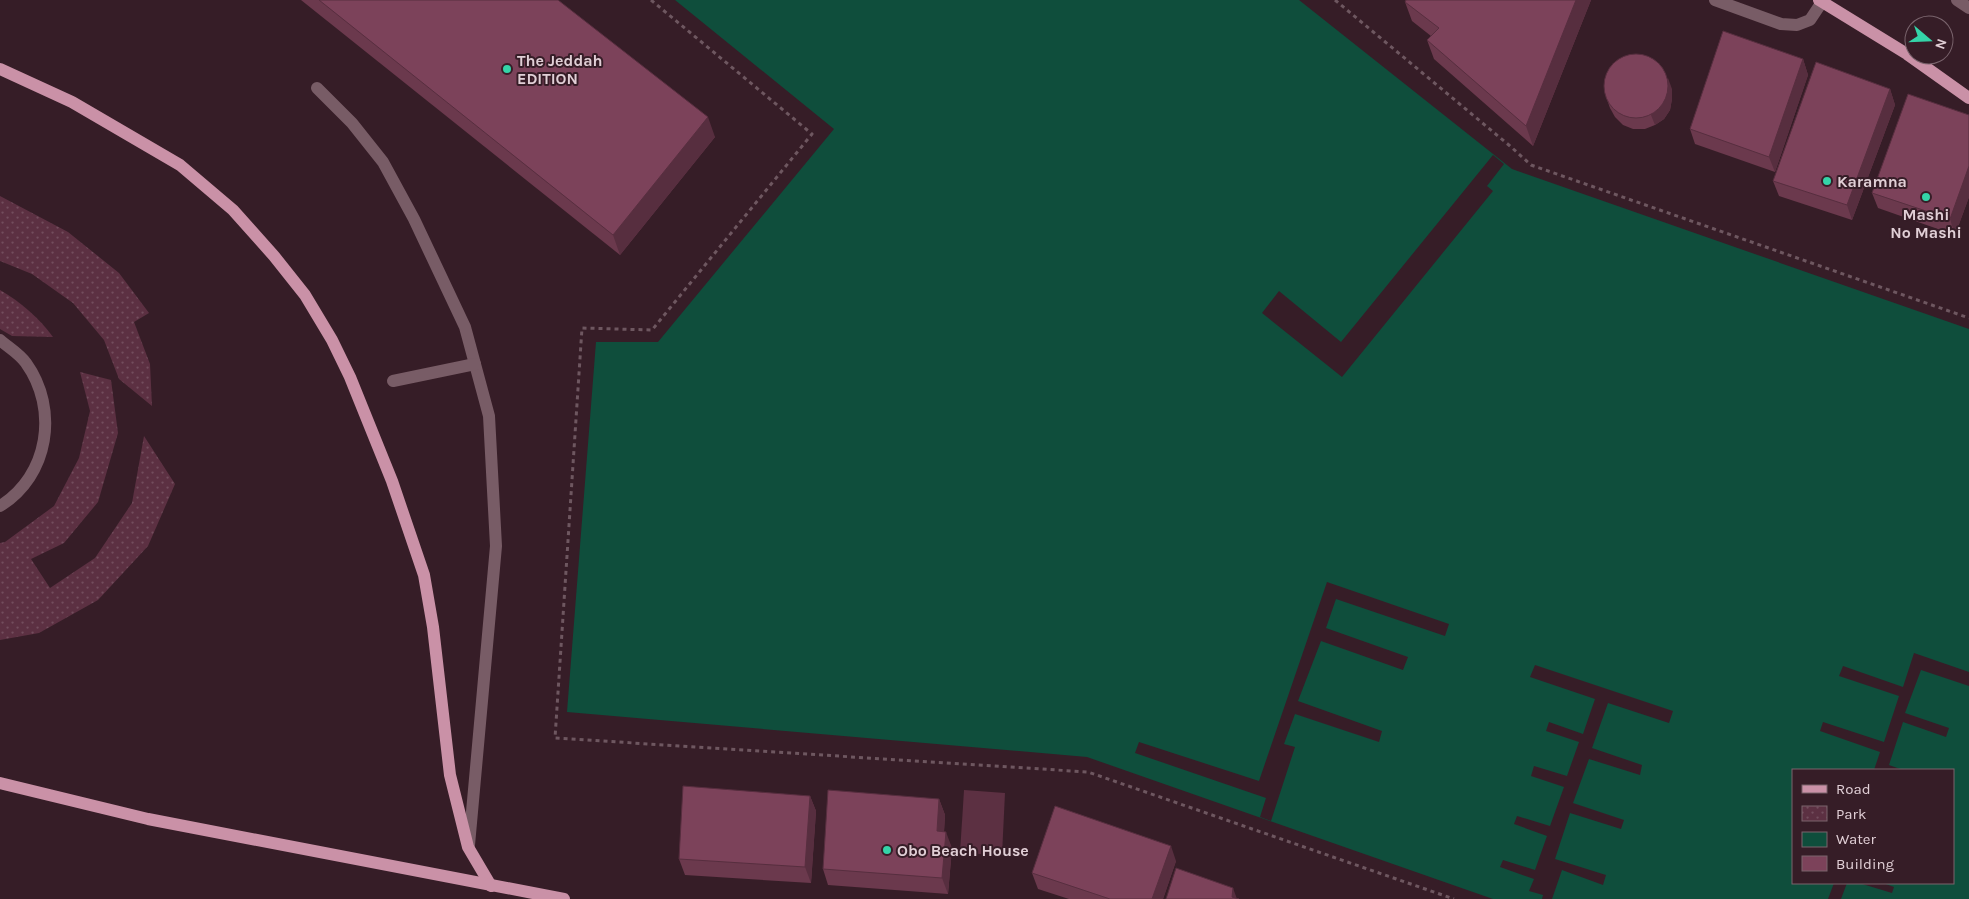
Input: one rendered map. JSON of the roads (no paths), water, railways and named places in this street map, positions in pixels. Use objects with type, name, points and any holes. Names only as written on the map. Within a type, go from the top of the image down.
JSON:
[{"type":"main road","points":[[1820,1],[1907,54],[1969,98]]},
{"type":"main road","points":[[0,69],[72,102],[180,165],[233,210],[305,295],[332,340],[350,377],[392,481],[424,575],[433,627],[450,775],[468,847],[491,886]]},
{"type":"main road","points":[[0,783],[148,819],[564,899]]},
{"type":"lane","points":[[1715,0],[1780,24],[1797,25],[1810,20],[1820,1]]},
{"type":"lane","points":[[1957,0],[1969,8]]},
{"type":"lane","points":[[317,88],[352,122],[383,162],[414,219],[465,327],[489,416],[496,546],[468,847]]},
{"type":"lane","points":[[0,340],[26,362],[41,391],[46,424],[40,457],[25,484],[0,506]]},
{"type":"lane","points":[[393,381],[475,364]]},
{"type":"water","points":[[675,0],[1299,0],[1512,169],[1969,329],[1969,899],[1493,899],[1087,757],[567,712],[596,342],[658,342],[834,129]]},
{"type":"place","name":"The Jeddah EDITION","points":[[507,69]]},
{"type":"place","name":"Karamna","points":[[1827,181]]},
{"type":"place","name":"Mashi No Mashi","points":[[1926,197]]},
{"type":"place","name":"Obo Beach House","points":[[887,850]]}]
